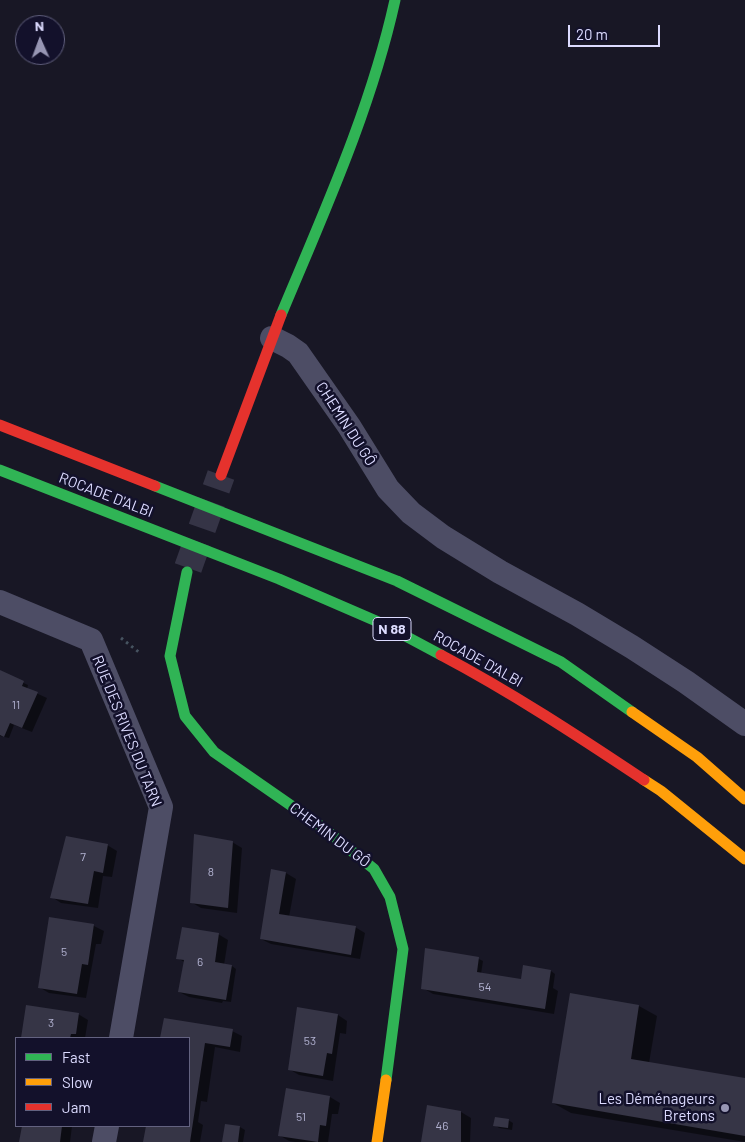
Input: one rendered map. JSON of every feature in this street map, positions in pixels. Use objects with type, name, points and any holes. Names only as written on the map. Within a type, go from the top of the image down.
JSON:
[{"type":"main road","points":[[221,475],[272,338],[340,177],[373,80],[395,0]]},
{"type":"main road","name":"ROCADE D'ALBI","points":[[0,425],[397,581],[561,662],[697,757],[745,799]]},
{"type":"main road","name":"ROCADE D'ALBI","points":[[0,470],[279,579],[383,624],[473,672],[557,722],[661,791],[745,858]]},
{"type":"main road","name":"CHEMIN DU GÔ","points":[[187,572],[170,656],[185,716],[214,752],[322,827],[374,869],[390,897],[403,949],[377,1142]]},
{"type":"street","name":"CHEMIN DU GÔ","points":[[272,338],[298,353],[343,418],[388,489],[411,513],[443,537],[500,572],[577,614],[640,652],[745,724]]},
{"type":"street","name":"RUE DES RIVES DU TARN","points":[[0,602],[91,640],[161,807],[122,1037]]},
{"type":"street","points":[[104,1142],[107,1127]]},
{"type":"building","points":[[0,670],[24,681],[22,686],[38,692],[22,728],[10,723],[4,737],[0,735]]},
{"type":"building","points":[[194,834],[233,841],[228,908],[190,903]]},
{"type":"building","points":[[66,836],[108,844],[103,873],[94,871],[88,904],[50,898]]},
{"type":"building","points":[[271,869],[286,872],[279,914],[356,926],[351,955],[260,939]]},
{"type":"building","points":[[49,917],[94,924],[88,965],[82,964],[77,994],[38,988]]},
{"type":"building","points":[[182,927],[219,933],[215,962],[232,965],[226,1000],[178,992],[184,960],[176,959]]},
{"type":"building","points":[[425,948],[479,957],[477,972],[521,979],[523,965],[551,970],[545,1009],[421,989]]},
{"type":"building","points":[[570,993],[639,1005],[631,1059],[745,1078],[745,1136],[552,1103]]},
{"type":"building","points":[[26,1005],[79,1013],[76,1034],[71,1034],[70,1037],[21,1037]]},
{"type":"building","points":[[297,1007],[338,1014],[332,1054],[327,1053],[323,1076],[288,1070]]},
{"type":"building","points":[[164,1018],[233,1029],[230,1047],[205,1043],[190,1142],[143,1142],[146,1127],[190,1127],[190,1037],[160,1037]]},
{"type":"building","points":[[286,1088],[330,1096],[326,1126],[320,1125],[318,1142],[278,1136]]},
{"type":"building","points":[[427,1105],[461,1111],[461,1142],[421,1142]]},
{"type":"building","points":[[495,1117],[509,1119],[508,1128],[493,1126]]},
{"type":"building","points":[[225,1124],[240,1126],[238,1142],[222,1142]]},
{"type":"building","points":[[22,1127],[62,1127],[60,1142],[19,1142]]},
{"type":"tunnel","points":[[188,568],[221,475]]},
{"type":"traffic: fast","points":[[281,315],[330,199],[360,120],[385,41],[395,0]]},
{"type":"traffic: fast","points":[[0,470],[279,579],[383,624],[441,655]]},
{"type":"traffic: fast","points":[[155,486],[397,581],[561,662],[632,712]]},
{"type":"traffic: fast","points":[[187,572],[170,656],[185,716],[214,752],[322,827],[374,869],[390,897],[403,949],[386,1080]]},
{"type":"traffic: slow","points":[[632,712],[697,757],[745,799]]},
{"type":"traffic: slow","points":[[644,780],[661,791],[745,859]]},
{"type":"traffic: slow","points":[[377,1142],[386,1080]]},
{"type":"traffic: jam","points":[[221,475],[281,315]]},
{"type":"traffic: jam","points":[[0,425],[155,486]]},
{"type":"traffic: jam","points":[[441,655],[519,699],[644,780]]},
{"type":"place","name":"Les Déménageurs Bretons","points":[[725,1108]]}]
